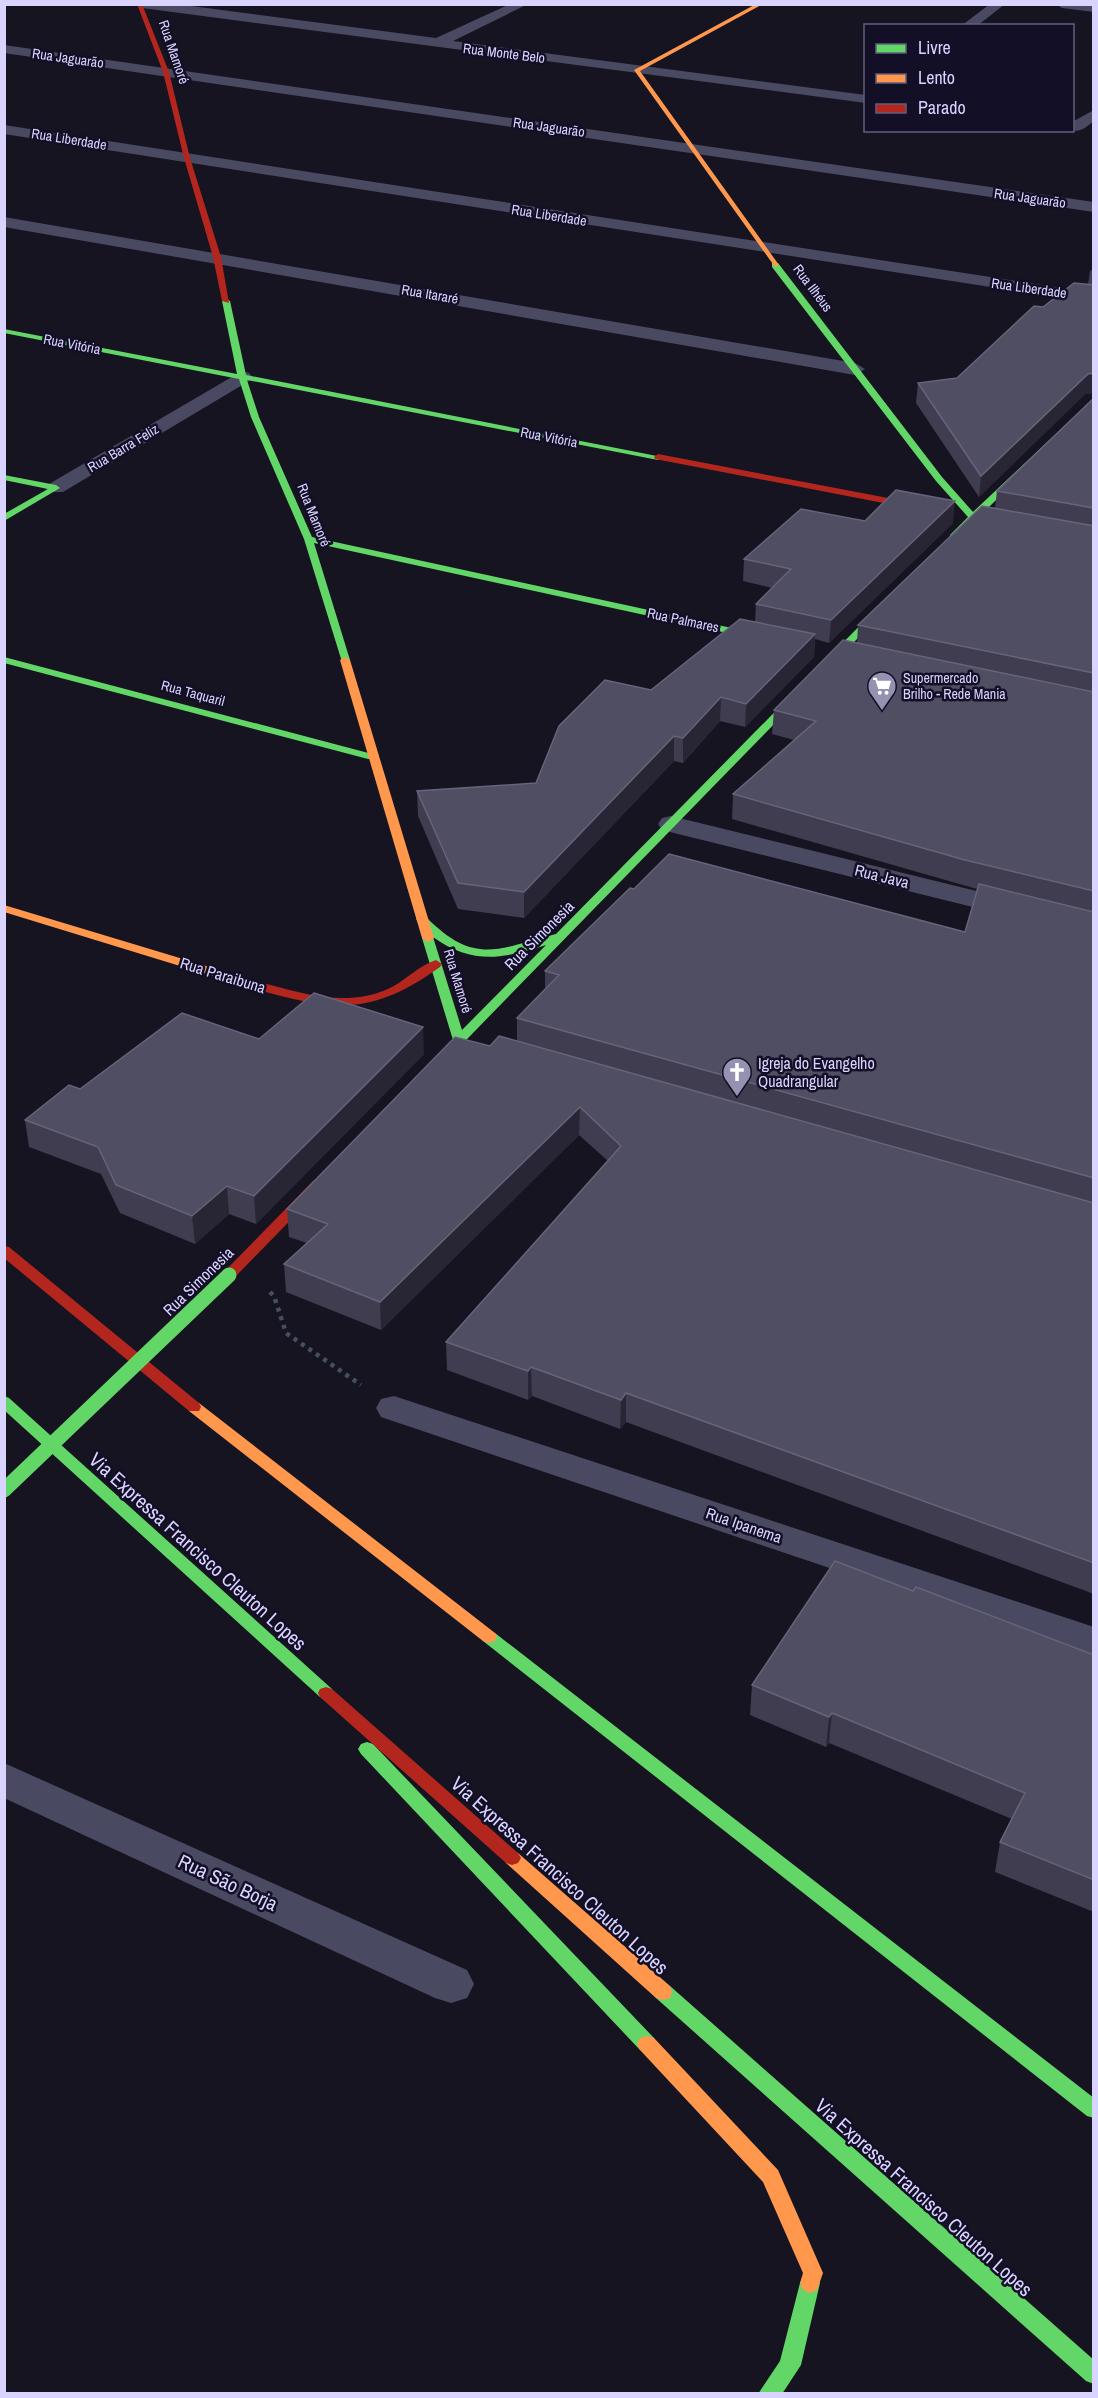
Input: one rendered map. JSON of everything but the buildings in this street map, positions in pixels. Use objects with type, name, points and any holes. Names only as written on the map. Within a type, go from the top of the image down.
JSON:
[{"type":"main road","name":"Rua Mamoré","points":[[141,4],[217,257],[242,377],[255,417],[308,539],[459,1040]]},
{"type":"main road","points":[[637,70],[761,4]]},
{"type":"main road","name":"Rua Ilhéus","points":[[637,70],[762,248],[952,495],[956,514]]},
{"type":"main road","name":"Rua Vitória","points":[[4,331],[956,514]]},
{"type":"main road","points":[[301,404],[352,399]]},
{"type":"main road","points":[[941,549],[956,514],[1007,483],[1091,405]]},
{"type":"main road","points":[[255,417],[273,410]]},
{"type":"main road","points":[[4,477],[56,488]]},
{"type":"main road","points":[[939,478],[974,489]]},
{"type":"main road","points":[[889,502],[921,501],[1007,483]]},
{"type":"main road","name":"Rua Barra Feliz","points":[[4,518],[56,488]]},
{"type":"main road","name":"Rua Palmares","points":[[308,539],[788,643]]},
{"type":"main road","name":"Rua Simonesia","points":[[419,1081],[670,824],[829,652],[901,588]]},
{"type":"main road","name":"Rua Taquaril","points":[[4,660],[372,757]]},
{"type":"main road","name":"Rua Paraibuna","points":[[4,909],[309,1001],[353,1004],[412,983],[436,964]]},
{"type":"main road","points":[[422,920],[444,943],[476,955],[518,951],[559,937]]},
{"type":"main road","name":"Rua Simonesia","points":[[4,1490],[232,1272],[330,1171]]},
{"type":"main road","points":[[4,1250],[145,1370],[1094,2110]]},
{"type":"main road","name":"Via Expressa Francisco Cleuton Lopes","points":[[4,1401],[250,1626],[1094,2374]]},
{"type":"main road","points":[[250,1626],[771,2176],[813,2273],[790,2365],[769,2394]]},
{"type":"street","name":"Rua Monte Belo","points":[[141,4],[637,70],[862,96]]},
{"type":"street","points":[[435,44],[522,4]]},
{"type":"street","points":[[970,24],[999,4]]},
{"type":"street","points":[[1062,4],[1094,8]]},
{"type":"street","name":"Rua Jaguarão","points":[[4,49],[1094,207]]},
{"type":"street","points":[[1074,127],[1094,114]]},
{"type":"street","points":[[1074,127],[1094,129]]},
{"type":"street","name":"Rua Liberdade","points":[[4,129],[762,248],[1094,297]]},
{"type":"street","name":"Rua Itararé","points":[[4,222],[855,369]]},
{"type":"street","name":"Rua Barra Feliz","points":[[56,488],[242,377]]},
{"type":"street","name":"Rua Vitória","points":[[956,514],[995,521]]},
{"type":"street","points":[[829,652],[869,660]]},
{"type":"street","name":"Rua Java","points":[[670,824],[1094,929]]},
{"type":"street","points":[[459,1040],[494,1049]]},
{"type":"street","name":"Rua Ipanema","points":[[394,1408],[1094,1642]]},
{"type":"street","name":"Rua São Borja","points":[[4,1779],[451,1984]]},
{"type":"path","points":[[232,1272],[258,1280],[274,1296],[286,1334],[394,1408]]},
{"type":"traffic: fast","points":[[775,265],[939,479],[973,517]]},
{"type":"traffic: fast","points":[[226,301],[242,377],[255,417],[308,539],[345,660]]},
{"type":"traffic: fast","points":[[4,331],[658,457]]},
{"type":"traffic: fast","points":[[953,537],[1094,400]]},
{"type":"traffic: fast","points":[[4,477],[56,488]]},
{"type":"traffic: fast","points":[[4,518],[56,488]]},
{"type":"traffic: fast","points":[[308,539],[769,639]]},
{"type":"traffic: fast","points":[[430,1070],[889,601]]},
{"type":"traffic: fast","points":[[4,660],[372,757]]},
{"type":"traffic: fast","points":[[422,919],[453,946],[468,952],[500,953],[556,938]]},
{"type":"traffic: fast","points":[[428,938],[459,1040]]},
{"type":"traffic: fast","points":[[4,1490],[229,1275]]},
{"type":"traffic: fast","points":[[4,1401],[326,1693]]},
{"type":"traffic: fast","points":[[489,1637],[1094,2110]]},
{"type":"traffic: fast","points":[[367,1749],[647,2044]]},
{"type":"traffic: fast","points":[[663,1992],[1094,2374]]},
{"type":"traffic: fast","points":[[769,2394],[790,2365],[810,2283]]},
{"type":"traffic: slow","points":[[761,4],[637,70],[775,265]]},
{"type":"traffic: slow","points":[[345,660],[428,938]]},
{"type":"traffic: slow","points":[[4,908],[259,986]]},
{"type":"traffic: slow","points":[[194,1407],[489,1637]]},
{"type":"traffic: slow","points":[[512,1858],[663,1992]]},
{"type":"traffic: slow","points":[[647,2044],[771,2176],[813,2273],[810,2283]]},
{"type":"traffic: jam","points":[[139,4],[166,72],[187,158],[217,257],[226,301]]},
{"type":"traffic: jam","points":[[658,457],[930,509]]},
{"type":"traffic: jam","points":[[259,986],[309,999],[351,1002],[372,999],[392,992],[436,964]]},
{"type":"traffic: jam","points":[[229,1275],[318,1184]]},
{"type":"traffic: jam","points":[[4,1250],[194,1407]]},
{"type":"traffic: jam","points":[[326,1693],[512,1858]]},
{"type":"place","name":"Supermercado Brilho - Rede Mania","points":[[882,712]]},
{"type":"place","name":"Igreja do Evangelho Quadrangular","points":[[737,1098]]}]
